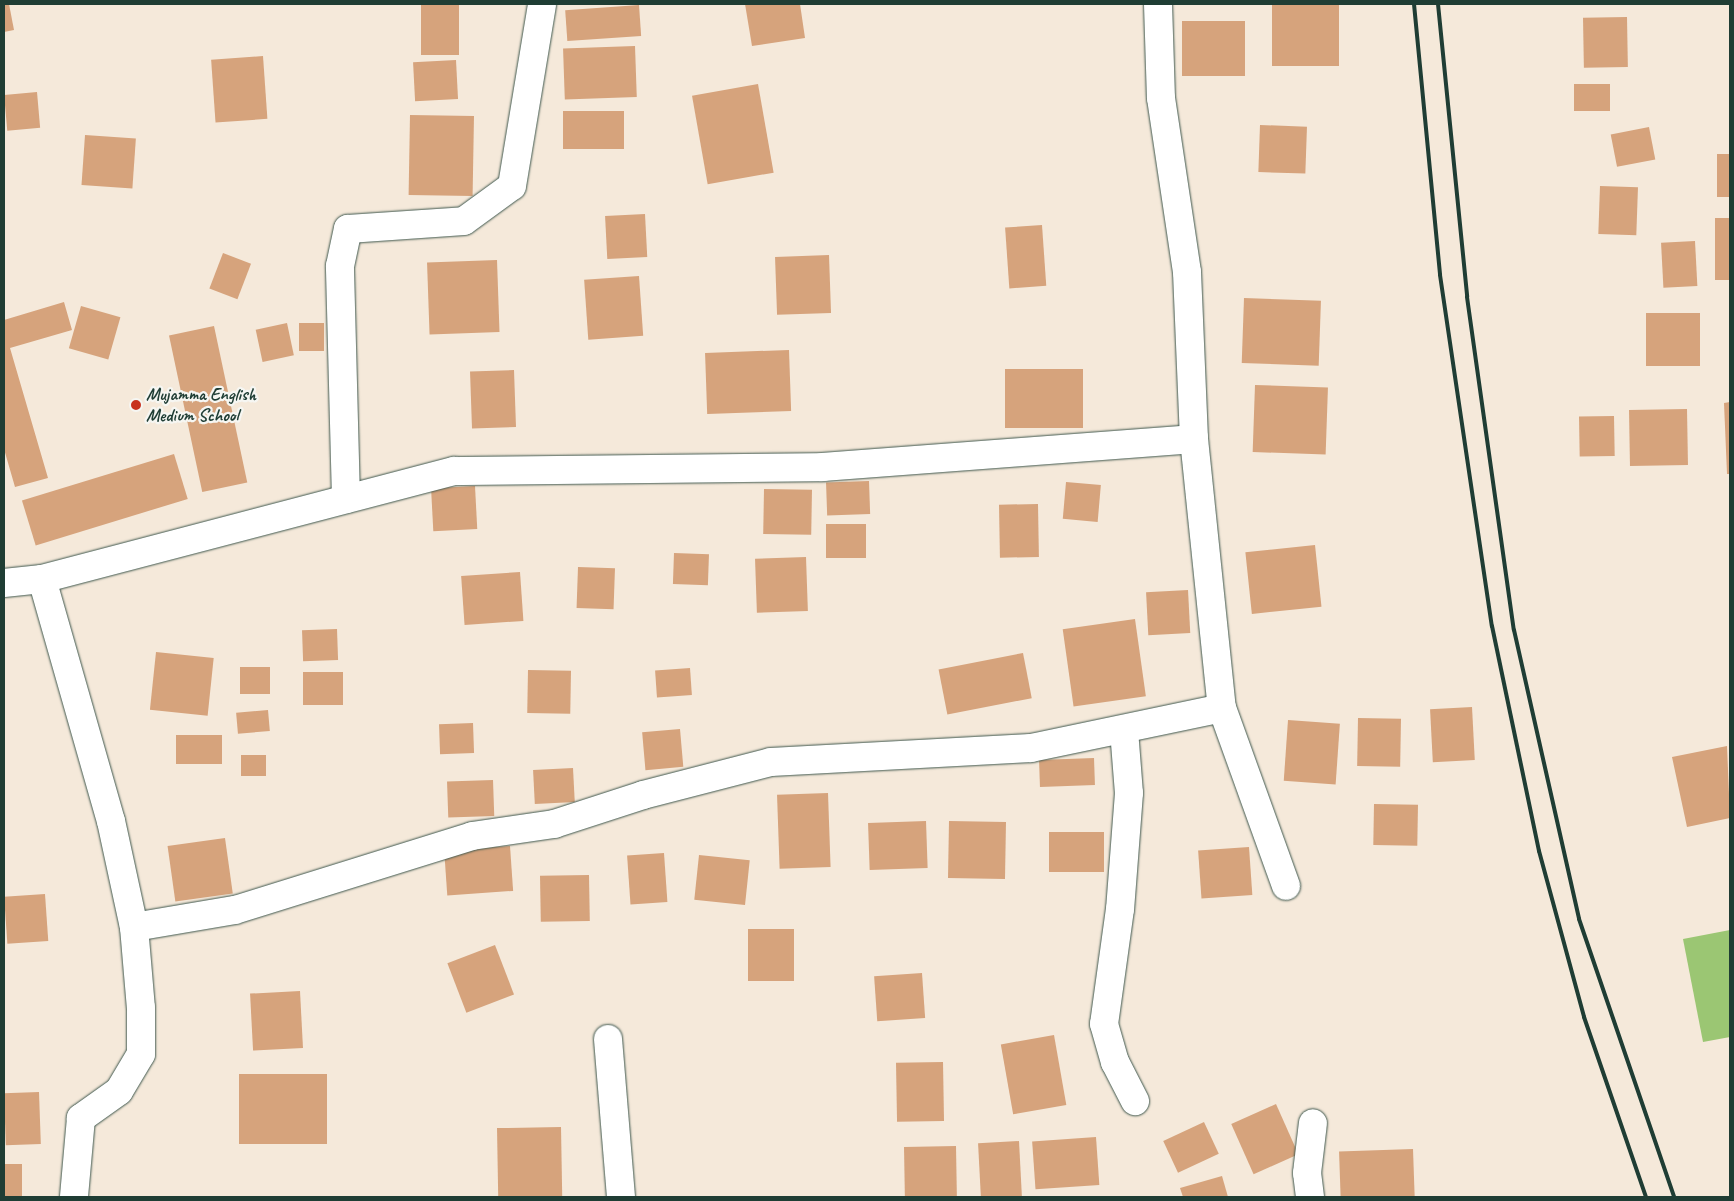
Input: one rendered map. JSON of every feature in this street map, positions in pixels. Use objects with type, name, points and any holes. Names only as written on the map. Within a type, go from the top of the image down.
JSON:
[{"type":"street","points":[[346,499],[340,266],[348,229],[464,221],[512,186],[542,4]]},
{"type":"street","points":[[1158,4],[1162,108],[1187,272],[1194,439],[1222,708],[1286,886]]},
{"type":"street","points":[[4,583],[42,579],[454,471],[823,467],[1194,439]]},
{"type":"street","points":[[42,579],[110,821],[134,927],[141,1054],[119,1091],[81,1118],[74,1197]]},
{"type":"street","points":[[134,927],[235,910],[472,836],[554,824],[643,795],[771,762],[964,754],[1031,748],[1222,708]]},
{"type":"street","points":[[1124,730],[1129,793],[1120,909],[1104,1024],[1115,1062],[1135,1100]]},
{"type":"street","points":[[608,1039],[621,1197]]},
{"type":"street","points":[[1310,1197],[1307,1173],[1313,1123]]},
{"type":"green space","points":[[1730,930],[1730,1037],[1703,1042],[1683,939]]},
{"type":"building","points":[[4,4],[9,4],[14,30],[4,32]]},
{"type":"building","points":[[421,4],[459,4],[459,55],[421,55]]},
{"type":"building","points":[[745,4],[800,4],[805,38],[752,46]]},
{"type":"building","points":[[1272,4],[1339,4],[1339,66],[1272,66]]},
{"type":"building","points":[[639,5],[641,36],[567,41],[565,10]]},
{"type":"building","points":[[1627,17],[1628,67],[1584,68],[1583,18]]},
{"type":"building","points":[[1182,21],[1245,21],[1245,76],[1182,76]]},
{"type":"building","points":[[635,46],[637,97],[565,99],[563,49]]},
{"type":"building","points":[[263,56],[267,119],[216,122],[211,60]]},
{"type":"building","points":[[456,60],[458,99],[415,101],[413,62]]},
{"type":"building","points":[[758,84],[774,173],[708,184],[692,96]]},
{"type":"building","points":[[1574,84],[1610,84],[1610,111],[1574,111]]},
{"type":"building","points":[[37,92],[40,128],[7,131],[4,95]]},
{"type":"building","points":[[563,111],[624,111],[624,149],[563,149]]},
{"type":"building","points":[[410,115],[474,116],[473,196],[409,195]]},
{"type":"building","points":[[1260,125],[1307,127],[1305,174],[1258,172]]},
{"type":"building","points":[[1649,127],[1655,159],[1617,167],[1611,134]]},
{"type":"building","points":[[85,135],[136,139],[132,188],[82,185]]},
{"type":"building","points":[[1717,154],[1730,154],[1730,197],[1717,197]]},
{"type":"building","points":[[1600,186],[1638,187],[1636,235],[1598,234]]},
{"type":"building","points":[[645,214],[647,257],[607,259],[605,216]]},
{"type":"building","points":[[1715,218],[1730,218],[1730,280],[1715,280]]},
{"type":"building","points":[[1042,225],[1046,286],[1009,288],[1005,228]]},
{"type":"building","points":[[1695,241],[1697,286],[1663,288],[1661,243]]},
{"type":"building","points":[[223,253],[251,264],[237,299],[209,288]]},
{"type":"building","points":[[829,255],[831,313],[777,315],[775,257]]},
{"type":"building","points":[[497,260],[500,332],[430,334],[427,262]]},
{"type":"building","points":[[639,276],[643,336],[588,340],[584,280]]},
{"type":"building","points":[[1244,298],[1321,301],[1319,366],[1242,363]]},
{"type":"building","points":[[64,302],[72,330],[10,348],[48,478],[15,487],[4,449],[4,320]]},
{"type":"building","name":"Mujamma English Medium School","points":[[81,306],[120,317],[108,360],[69,348]]},
{"type":"building","points":[[1646,313],[1700,313],[1700,366],[1646,366]]},
{"type":"building","points":[[287,323],[294,355],[263,362],[256,330]]},
{"type":"building","points":[[299,323],[324,323],[324,351],[299,351]]},
{"type":"building","name":"Mujamma English Medium School","points":[[214,326],[247,483],[202,492],[169,336]]},
{"type":"building","points":[[789,350],[791,411],[707,414],[705,353]]},
{"type":"building","points":[[1005,369],[1083,369],[1083,428],[1005,428]]},
{"type":"building","points":[[514,370],[516,427],[472,429],[470,372]]},
{"type":"building","points":[[1255,385],[1328,388],[1326,455],[1253,452]]},
{"type":"building","points":[[1730,402],[1730,474],[1727,474],[1724,403]]},
{"type":"building","points":[[1687,409],[1688,465],[1630,466],[1629,410]]},
{"type":"building","points":[[1614,416],[1615,456],[1580,457],[1579,417]]},
{"type":"building","name":"Mujamma English Medium School","points":[[174,454],[188,499],[36,545],[22,500]]},
{"type":"building","points":[[869,481],[870,514],[827,515],[826,483]]},
{"type":"building","points":[[1066,482],[1101,485],[1098,522],[1063,519]]},
{"type":"building","points":[[475,486],[477,529],[433,531],[431,488]]},
{"type":"building","points":[[764,489],[812,490],[811,535],[763,534]]},
{"type":"building","points":[[1038,504],[1039,557],[1000,558],[999,505]]},
{"type":"building","points":[[826,524],[866,524],[866,558],[826,558]]},
{"type":"building","points":[[1315,545],[1321,607],[1252,614],[1245,552]]},
{"type":"building","points":[[674,553],[709,554],[708,585],[673,584]]},
{"type":"building","points":[[806,557],[808,611],[757,613],[755,559]]},
{"type":"building","points":[[578,567],[615,568],[614,609],[577,608]]},
{"type":"building","points":[[520,572],[523,621],[465,625],[461,576]]},
{"type":"building","points":[[1188,590],[1190,633],[1148,635],[1146,592]]},
{"type":"building","points":[[1135,619],[1146,696],[1074,706],[1063,629]]},
{"type":"building","points":[[337,629],[338,660],[303,661],[302,630]]},
{"type":"building","points":[[156,652],[214,658],[208,716],[150,710]]},
{"type":"building","points":[[1023,653],[1032,698],[947,715],[939,669]]},
{"type":"building","points":[[240,667],[270,667],[270,694],[240,694]]},
{"type":"building","points":[[690,668],[692,695],[657,697],[655,670]]},
{"type":"building","points":[[528,670],[571,671],[570,714],[527,713]]},
{"type":"building","points":[[303,672],[343,672],[343,705],[303,705]]},
{"type":"building","points":[[1472,707],[1475,760],[1433,762],[1430,709]]},
{"type":"building","points":[[268,710],[270,731],[238,734],[236,713]]},
{"type":"building","points":[[1358,718],[1401,719],[1400,767],[1357,766]]},
{"type":"building","points":[[1288,720],[1340,724],[1336,784],[1284,781]]},
{"type":"building","points":[[473,723],[474,753],[440,754],[439,724]]},
{"type":"building","points":[[680,729],[683,767],[645,770],[642,732]]},
{"type":"building","points":[[176,735],[222,735],[222,764],[176,764]]},
{"type":"building","points":[[1727,746],[1730,818],[1687,827],[1672,757]]},
{"type":"building","points":[[241,755],[266,755],[266,776],[241,776]]},
{"type":"building","points":[[1094,758],[1095,785],[1040,787],[1039,760]]},
{"type":"building","points":[[573,768],[575,802],[535,804],[533,770]]},
{"type":"building","points":[[493,780],[494,816],[448,818],[447,782]]},
{"type":"building","points":[[828,793],[831,867],[780,869],[777,795]]},
{"type":"building","points":[[1374,804],[1418,805],[1417,846],[1373,845]]},
{"type":"building","points":[[926,821],[928,868],[870,870],[868,823]]},
{"type":"building","points":[[949,821],[1006,822],[1005,879],[948,878]]},
{"type":"building","points":[[1049,832],[1104,832],[1104,872],[1049,872]]},
{"type":"building","points":[[225,838],[233,893],[175,902],[168,846]]},
{"type":"building","points":[[510,846],[513,891],[447,895],[444,851]]},
{"type":"building","points":[[1249,847],[1252,895],[1201,898],[1198,851]]},
{"type":"building","points":[[664,853],[667,902],[631,904],[627,856]]},
{"type":"building","points":[[699,855],[750,860],[745,905],[694,900]]},
{"type":"building","points":[[589,875],[590,921],[541,922],[540,876]]},
{"type":"building","points":[[45,894],[48,941],[7,944],[4,897]]},
{"type":"building","points":[[748,929],[794,929],[794,981],[748,981]]},
{"type":"building","points":[[495,945],[514,994],[466,1013],[447,963]]},
{"type":"building","points":[[922,973],[925,1018],[877,1021],[874,976]]},
{"type":"building","points":[[300,991],[303,1048],[253,1051],[250,994]]},
{"type":"building","points":[[1054,1035],[1066,1105],[1013,1114],[1001,1044]]},
{"type":"building","points":[[943,1062],[944,1121],[897,1122],[896,1063]]},
{"type":"building","points":[[239,1074],[327,1074],[327,1144],[239,1144]]},
{"type":"building","points":[[39,1092],[41,1144],[6,1145],[4,1093]]},
{"type":"building","points":[[1276,1104],[1298,1154],[1254,1174],[1231,1124]]},
{"type":"building","points":[[1204,1122],[1219,1154],[1178,1173],[1163,1141]]},
{"type":"building","points":[[561,1127],[562,1197],[498,1197],[497,1128]]},
{"type":"building","points":[[1096,1137],[1099,1185],[1036,1189],[1032,1141]]},
{"type":"building","points":[[1019,1141],[1022,1196],[981,1197],[978,1143]]},
{"type":"building","points":[[956,1146],[957,1197],[905,1197],[904,1147]]},
{"type":"building","points":[[1413,1149],[1415,1197],[1341,1197],[1339,1152]]},
{"type":"building","points":[[4,1164],[22,1164],[22,1197],[4,1197]]},
{"type":"building","points":[[1222,1176],[1228,1197],[1183,1197],[1180,1188]]},
{"type":"railway","points":[[1414,4],[1440,275],[1492,626],[1539,851],[1584,1017],[1646,1197]]},
{"type":"railway","points":[[1438,4],[1467,297],[1514,630],[1579,919],[1674,1197]]},
{"type":"place","name":"Mujamma English Medium School","points":[[136,405]]}]
